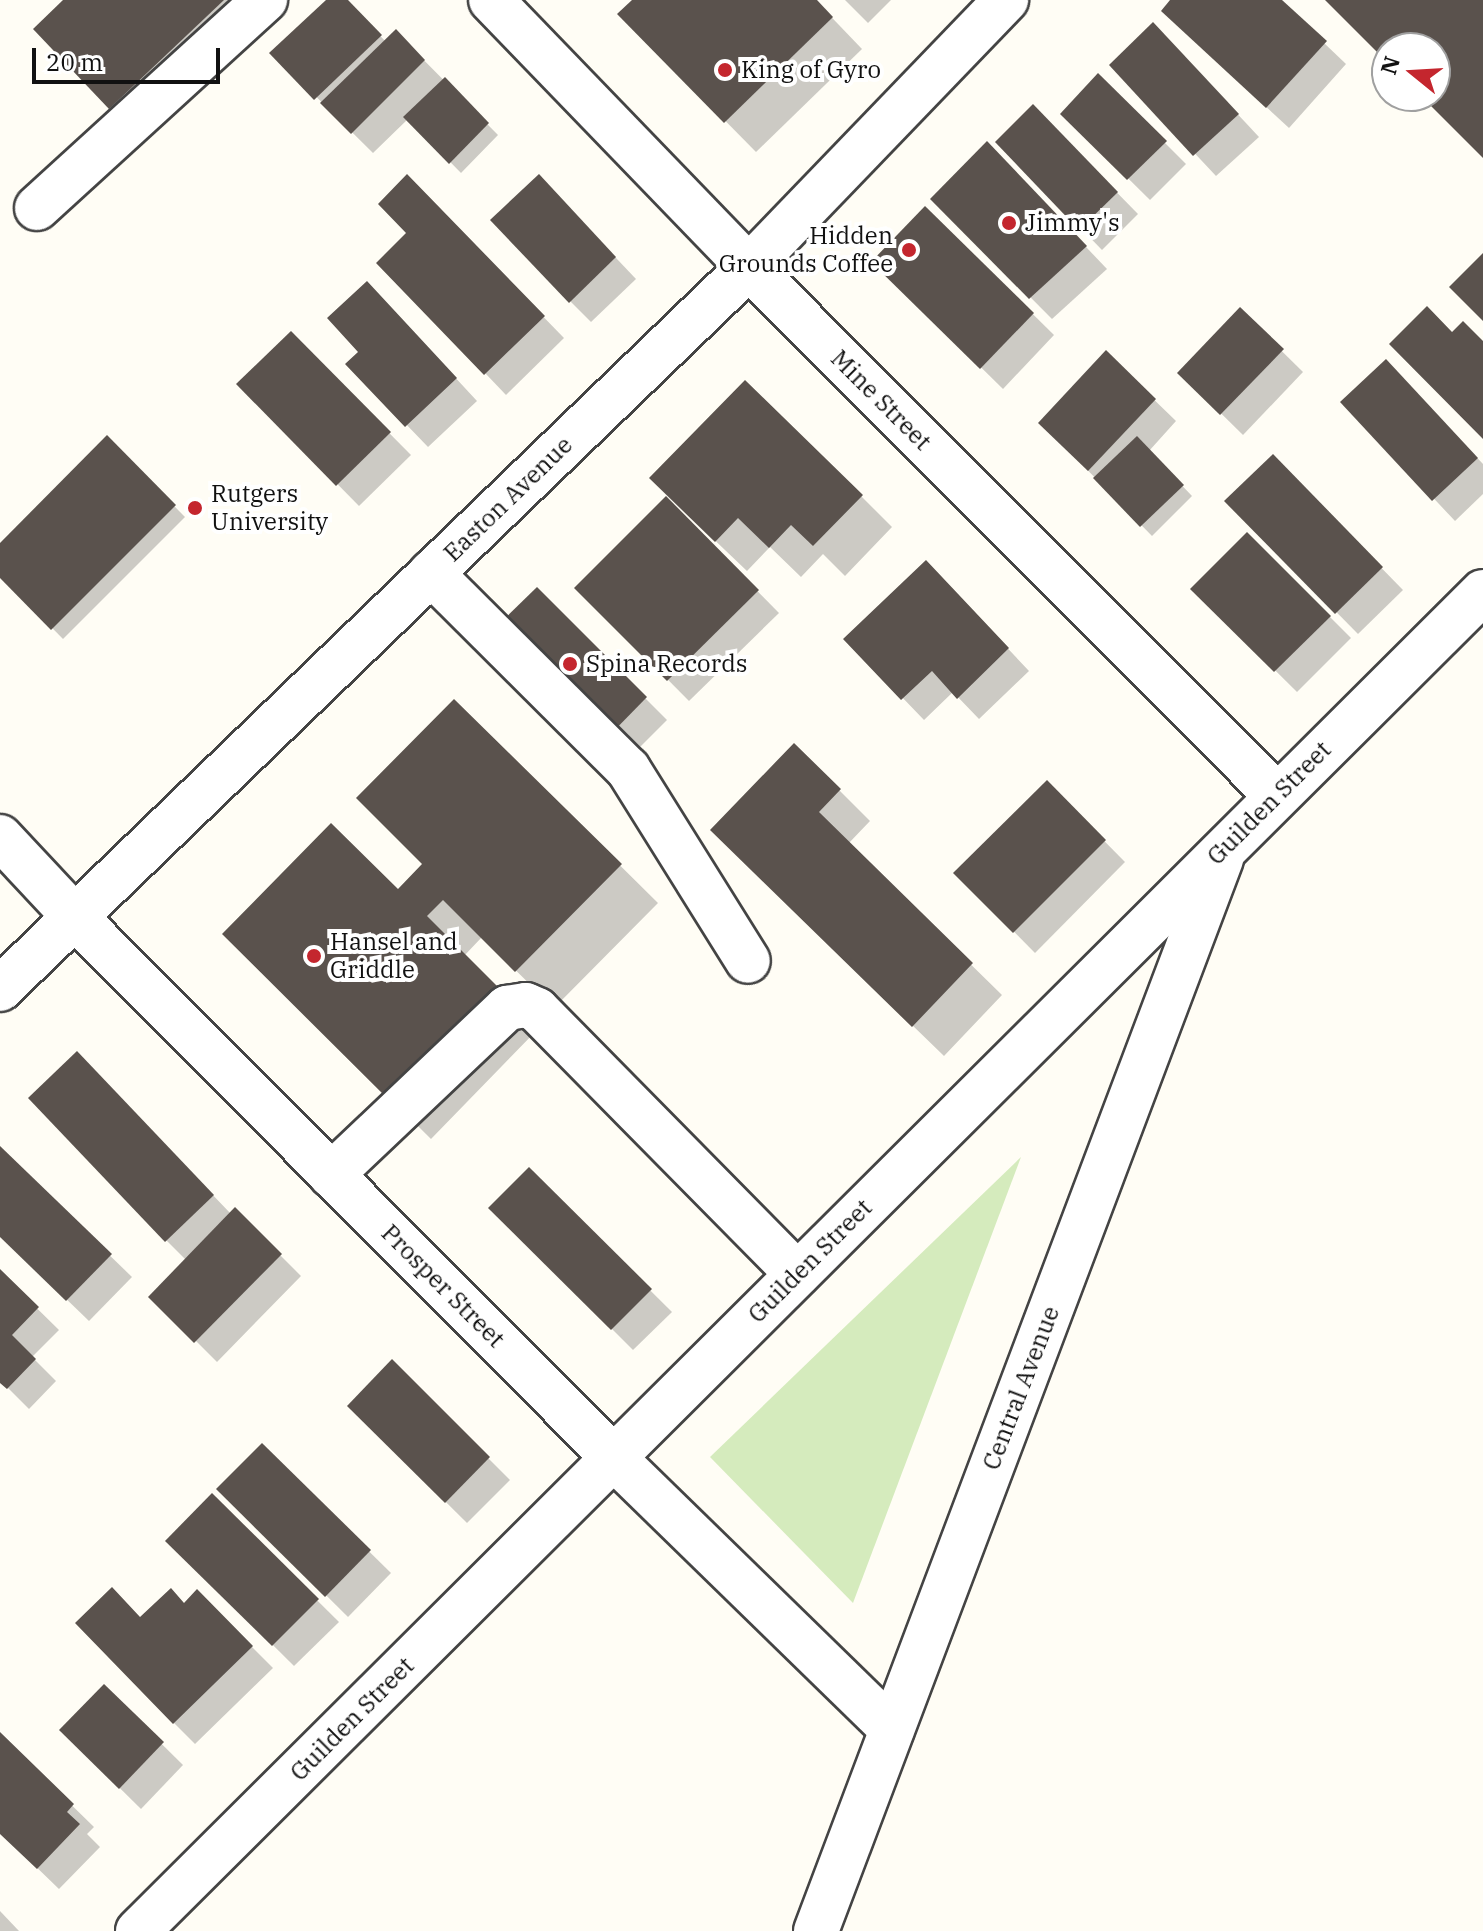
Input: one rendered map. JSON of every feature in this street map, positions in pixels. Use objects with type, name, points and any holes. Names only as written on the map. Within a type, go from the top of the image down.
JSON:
[{"type":"street","points":[[37,208],[265,0]]},
{"type":"street","name":"Mine Street","points":[[491,0],[749,267],[1276,795]]},
{"type":"street","name":"Easton Avenue","points":[[0,989],[749,267],[1006,0]]},
{"type":"street","points":[[431,573],[628,769],[748,961]]},
{"type":"street","name":"Guilden Street","points":[[138,1931],[1483,592]]},
{"type":"street","name":"Prosper Street","points":[[0,837],[74,916],[331,1175],[614,1458],[892,1729]]},
{"type":"street","name":"Central Avenue","points":[[816,1931],[1226,845]]},
{"type":"street","points":[[331,1175],[507,1008],[526,1005],[537,1010],[797,1274]]},
{"type":"green space","points":[[1021,1157],[853,1603],[710,1457]]},
{"type":"building","points":[[63,0],[224,0],[109,109],[33,29]]},
{"type":"building","points":[[326,0],[348,0],[382,35],[314,100],[269,53]]},
{"type":"building","name":"King of Gyro","points":[[632,0],[817,0],[833,17],[724,123],[617,14]]},
{"type":"building","points":[[1170,0],[1282,0],[1327,41],[1266,108],[1161,11]]},
{"type":"building","points":[[1325,0],[1483,0],[1483,158],[1437,112],[1451,112],[1451,32],[1371,32],[1371,46]]},
{"type":"building","points":[[1153,22],[1239,114],[1193,156],[1109,65]]},
{"type":"building","points":[[396,29],[425,60],[351,134],[320,103]]},
{"type":"building","points":[[1098,73],[1167,141],[1127,180],[1060,114]]},
{"type":"building","points":[[445,77],[489,123],[449,164],[403,117]]},
{"type":"building","points":[[1033,104],[1118,192],[1079,230],[995,142]]},
{"type":"building","name":"Jimmy's","points":[[987,141],[1087,246],[1029,299],[930,199]]},
{"type":"building","points":[[407,174],[545,316],[484,375],[376,263],[406,233],[378,204]]},
{"type":"building","points":[[539,174],[616,257],[569,303],[490,220]]},
{"type":"building","points":[[925,206],[1034,313],[980,369],[871,262]]},
{"type":"building","points":[[1483,253],[1483,321],[1449,287]]},
{"type":"building","points":[[367,281],[457,378],[405,427],[345,364],[358,352],[327,318]]},
{"type":"building","points":[[1427,306],[1452,332],[1463,321],[1483,341],[1483,439],[1389,344]]},
{"type":"building","points":[[1240,307],[1284,349],[1220,415],[1177,373]]},
{"type":"building","points":[[291,331],[391,432],[336,486],[236,384]]},
{"type":"building","points":[[1106,350],[1156,399],[1088,471],[1038,423]]},
{"type":"building","points":[[1386,359],[1478,458],[1432,501],[1340,402]]},
{"type":"building","points":[[745,380],[863,495],[813,546],[791,525],[769,548],[738,518],[715,542],[649,478]]},
{"type":"building","points":[[107,435],[176,505],[51,630],[0,578],[0,543]]},
{"type":"building","points":[[1137,436],[1184,485],[1140,527],[1093,478]]},
{"type":"building","points":[[1273,454],[1383,567],[1335,614],[1224,501]]},
{"type":"building","points":[[666,496],[759,590],[667,681],[574,588]]},
{"type":"building","points":[[1247,532],[1331,616],[1274,672],[1190,589]]},
{"type":"building","points":[[926,560],[1009,648],[957,699],[932,671],[901,700],[843,639]]},
{"type":"building","name":"Spina Records","points":[[537,587],[647,697],[604,741],[493,630]]},
{"type":"building","points":[[454,699],[622,864],[515,972],[443,900],[427,916],[501,990],[391,1102],[222,934],[331,823],[398,889],[422,864],[356,798]]},
{"type":"building","points":[[794,743],[841,789],[819,812],[973,963],[912,1027],[710,830]]},
{"type":"building","points":[[1047,780],[1106,840],[1013,933],[953,873]]},
{"type":"building","points":[[77,1051],[214,1195],[165,1242],[28,1098]]},
{"type":"building","points":[[0,1146],[112,1254],[66,1301],[0,1237]]},
{"type":"building","points":[[529,1167],[652,1289],[611,1330],[488,1208]]},
{"type":"building","points":[[235,1207],[282,1254],[194,1343],[148,1297]]},
{"type":"building","points":[[0,1269],[39,1307],[12,1335],[36,1359],[7,1389],[0,1383]]},
{"type":"building","points":[[392,1359],[490,1457],[445,1503],[347,1406]]},
{"type":"building","points":[[262,1443],[371,1550],[325,1597],[216,1489]]},
{"type":"building","points":[[212,1493],[319,1599],[272,1646],[165,1541]]},
{"type":"building","points":[[112,1587],[140,1617],[171,1588],[184,1603],[197,1589],[253,1646],[173,1724],[75,1623]]},
{"type":"building","points":[[104,1684],[164,1742],[119,1789],[59,1730]]},
{"type":"building","points":[[0,1732],[74,1804],[67,1812],[80,1824],[37,1869],[0,1834]]},
{"type":"place","name":"King of Gyro","points":[[725,70]]},
{"type":"place","name":"Jimmy's","points":[[1009,223]]},
{"type":"place","name":"Hidden Grounds Coffee","points":[[909,250]]},
{"type":"place","name":"Rutgers University","points":[[195,508]]},
{"type":"place","name":"Spina Records","points":[[570,664]]},
{"type":"place","name":"Hansel and Griddle","points":[[314,956]]}]
